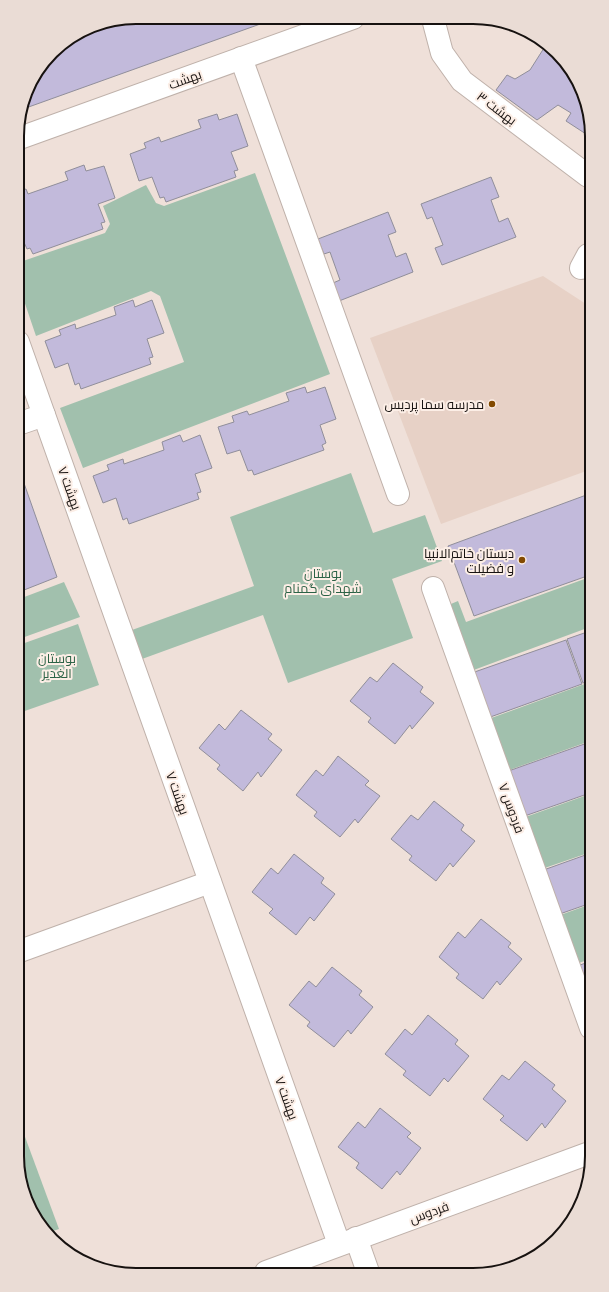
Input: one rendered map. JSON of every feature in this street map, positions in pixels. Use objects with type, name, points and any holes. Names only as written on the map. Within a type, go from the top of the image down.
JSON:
[{"type":"street","name":"بهشت","points":[[24,136],[336,24]]},
{"type":"street","name":"بهشت ۳","points":[[434,24],[442,53],[462,81],[585,174]]},
{"type":"street","points":[[241,58],[398,494]]},
{"type":"street","name":"بهشت ۷","points":[[24,359],[210,882],[348,1241],[365,1268]]},
{"type":"street","points":[[24,422],[44,415]]},
{"type":"street","name":"فردوس ۷","points":[[433,588],[585,1011]]},
{"type":"street","points":[[24,950],[210,882]]},
{"type":"street","name":"فردوس","points":[[277,1268],[585,1155]]},
{"type":"shaded area","name":"مدرسه سما پردیس","points":[[543,276],[585,303],[585,471],[441,524],[370,338]]},
{"type":"green space","points":[[255,173],[330,374],[83,468],[60,408],[184,362],[160,296],[151,291],[36,336],[24,301],[24,261],[105,233],[110,224],[103,206],[146,185],[156,203],[164,206]]},
{"type":"green space","name":"بوستان شهدای گمنام","points":[[351,473],[373,533],[425,515],[442,561],[392,579],[413,638],[288,683],[263,615],[142,659],[132,630],[254,586],[230,517]]},
{"type":"green space","points":[[585,579],[585,629],[463,674],[439,609],[458,601],[466,622]]},
{"type":"green space","points":[[64,582],[80,617],[24,637],[24,597]]},
{"type":"green space","name":"بوستان الغدیر","points":[[78,624],[99,685],[24,711],[24,643]]},
{"type":"green space","points":[[585,684],[585,743],[501,773],[483,721]]},
{"type":"green space","points":[[585,796],[585,854],[536,871],[517,820]]},
{"type":"green space","points":[[585,906],[585,961],[569,966],[552,918]]},
{"type":"green space","points":[[24,1134],[59,1229],[52,1230],[43,1218],[30,1192],[25,1170]]},
{"type":"building","points":[[129,24],[260,24],[28,107],[39,80],[57,57],[80,39],[100,30]]},
{"type":"building","points":[[543,49],[557,62],[570,80],[576,93],[581,107],[585,133],[566,121],[571,113],[558,105],[537,120],[496,90],[507,75],[515,79],[530,70]]},
{"type":"building","points":[[217,114],[219,120],[237,114],[248,146],[231,152],[238,170],[234,171],[236,177],[166,202],[164,197],[160,198],[152,177],[139,181],[130,154],[146,148],[144,143],[159,137],[161,142],[201,128],[198,120]]},
{"type":"building","points":[[84,165],[86,171],[104,166],[115,198],[98,204],[105,222],[101,223],[103,229],[33,254],[30,248],[27,249],[24,242],[24,190],[26,189],[28,194],[68,180],[65,172]]},
{"type":"building","points":[[491,177],[499,197],[491,200],[499,222],[508,218],[516,237],[442,265],[435,248],[443,245],[432,217],[427,219],[421,204]]},
{"type":"building","points":[[388,212],[396,232],[388,235],[396,257],[406,253],[413,272],[339,301],[333,283],[340,280],[330,252],[324,254],[318,239]]},
{"type":"building","points":[[133,300],[135,307],[152,300],[164,333],[147,339],[153,357],[149,358],[151,364],[81,389],[79,383],[75,385],[68,363],[55,368],[45,341],[61,335],[59,330],[75,324],[76,329],[116,315],[114,307]]},
{"type":"building","points":[[305,387],[307,393],[325,387],[336,419],[320,425],[326,443],[322,445],[324,450],[254,475],[252,470],[248,471],[240,450],[227,454],[218,427],[234,422],[232,416],[247,411],[249,415],[289,401],[286,393]]},
{"type":"building","points":[[180,435],[183,442],[200,435],[212,468],[195,474],[201,492],[197,493],[199,499],[129,524],[127,518],[123,520],[116,498],[103,503],[93,476],[109,470],[107,465],[123,459],[124,464],[164,450],[162,442]]},
{"type":"building","points":[[24,483],[57,577],[24,590]]},
{"type":"building","name":"دبستان خاتم‌الانبیا و فضیلت","points":[[585,495],[585,577],[474,616],[448,546]]},
{"type":"building","points":[[585,633],[585,682],[583,683],[567,639]]},
{"type":"building","points":[[566,640],[582,684],[482,720],[466,675]]},
{"type":"building","points":[[393,663],[423,687],[420,692],[434,703],[412,729],[410,725],[395,744],[368,722],[371,718],[350,701],[370,677],[377,682]]},
{"type":"building","points":[[241,710],[272,734],[268,739],[282,750],[261,777],[258,772],[243,791],[217,769],[220,765],[199,748],[219,724],[225,730]]},
{"type":"building","points":[[585,744],[585,795],[519,818],[503,773]]},
{"type":"building","points":[[338,756],[369,781],[365,785],[380,796],[358,823],[355,819],[340,837],[314,816],[317,812],[296,795],[316,770],[323,776]]},
{"type":"building","points":[[434,801],[464,825],[461,830],[475,841],[453,867],[450,863],[436,881],[409,860],[412,856],[391,839],[411,815],[418,820]]},
{"type":"building","points":[[294,854],[324,878],[321,883],[335,894],[314,921],[310,917],[296,935],[269,913],[273,909],[252,892],[271,868],[278,874]]},
{"type":"building","points":[[585,855],[585,905],[554,916],[538,872]]},
{"type":"building","points":[[481,919],[511,943],[508,947],[522,959],[500,985],[497,981],[483,999],[456,978],[459,974],[439,957],[458,932],[465,938]]},
{"type":"building","points":[[585,963],[585,997],[572,968]]},
{"type":"building","points":[[332,967],[362,991],[359,995],[373,1007],[351,1034],[348,1030],[334,1047],[307,1026],[310,1022],[289,1005],[309,981],[316,987]]},
{"type":"building","points":[[428,1015],[458,1040],[455,1044],[469,1056],[448,1082],[444,1078],[430,1096],[403,1075],[406,1071],[385,1054],[405,1029],[412,1035]]},
{"type":"building","points":[[525,1061],[555,1085],[552,1089],[566,1101],[545,1128],[542,1123],[527,1141],[500,1120],[504,1116],[483,1099],[502,1075],[509,1080]]},
{"type":"building","points":[[380,1108],[411,1133],[407,1137],[421,1148],[400,1175],[397,1171],[382,1189],[356,1168],[359,1163],[338,1147],[358,1122],[365,1128]]},
{"type":"place","name":"مدرسه سما پردیس","points":[[492,404]]},
{"type":"place","name":"دبستان خاتم‌الانبیا و فضیلت","points":[[522,560]]}]
